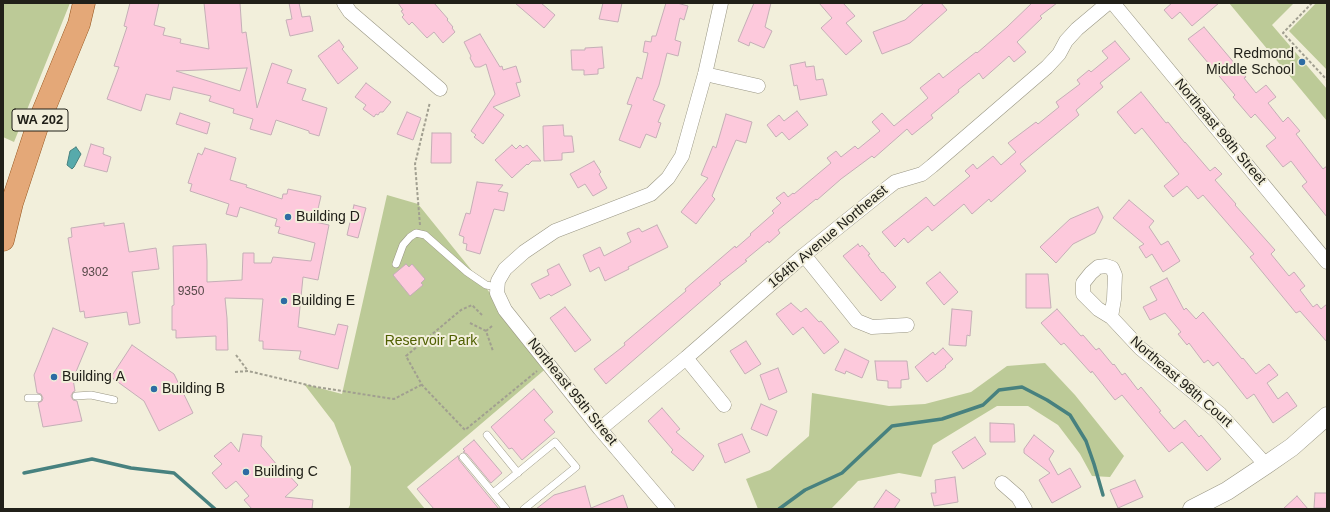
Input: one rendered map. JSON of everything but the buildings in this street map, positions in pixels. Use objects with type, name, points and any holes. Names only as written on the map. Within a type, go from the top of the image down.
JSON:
[{"type":"main road","name":"WA 202","points":[[3,240],[12,203],[38,124],[79,24],[84,3]]},
{"type":"street","points":[[344,3],[350,12],[440,89]]},
{"type":"street","points":[[497,287],[498,281],[505,269],[524,252],[555,231],[650,194],[668,178],[682,156],[705,74],[720,3]]},
{"type":"street","name":"164th Avenue Northeast","points":[[600,429],[686,358],[804,255],[891,185],[922,174],[932,166],[1047,67],[1059,54],[1066,41],[1108,3]]},
{"type":"street","name":"Northeast 99th Street","points":[[1113,3],[1327,262]]},
{"type":"street","points":[[705,74],[758,86]]},
{"type":"street","points":[[804,255],[857,321],[872,327],[907,325]]},
{"type":"street","name":"Northeast 95th Street","points":[[497,287],[497,293],[505,310],[600,429],[668,509]]},
{"type":"street","name":"Northeast 98th Court","points":[[1111,317],[1140,348],[1220,414],[1266,465]]},
{"type":"street","points":[[686,358],[724,405]]},
{"type":"street","points":[[1192,509],[1227,491],[1266,465],[1292,446],[1327,416]]},
{"type":"street","points":[[1002,483],[1018,497],[1025,509]]},
{"type":"lane","points":[[396,264],[403,245],[410,237],[416,233],[425,234],[479,281],[486,285],[497,287]]},
{"type":"lane","points":[[76,396],[91,395],[114,400]]},
{"type":"lane","points":[[28,398],[38,398]]},
{"type":"lane","points":[[487,435],[518,473]]},
{"type":"lane","points":[[493,493],[556,442],[576,467],[524,509]]},
{"type":"lane","points":[[463,456],[506,509]]},
{"type":"path","points":[[1312,3],[1283,33],[1327,80]]},
{"type":"path","points":[[421,234],[415,164],[430,102]]},
{"type":"path","points":[[482,315],[472,305],[461,310],[406,356],[422,385],[465,430],[539,369]]},
{"type":"path","points":[[470,323],[486,331],[493,351]]},
{"type":"path","points":[[486,331],[492,326]]},
{"type":"path","points":[[236,355],[248,371]]},
{"type":"path","points":[[234,372],[248,371],[316,387],[394,399],[422,385]]},
{"type":"green space","points":[[3,3],[70,3],[14,142],[3,137]]},
{"type":"green space","points":[[1229,3],[1294,3],[1272,25],[1327,89],[1327,121]]},
{"type":"green space","points":[[1316,3],[1327,3],[1327,70],[1289,31]]},
{"type":"green space","name":"Reservoir Park","points":[[387,195],[418,204],[549,366],[407,487],[425,509],[348,509],[350,505],[351,467],[334,423],[304,384],[342,394]]},
{"type":"green space","points":[[1045,363],[1075,395],[1124,456],[1110,477],[1092,476],[1080,454],[1058,425],[1028,406],[997,406],[933,445],[921,477],[899,473],[858,481],[831,509],[758,509],[746,479],[770,470],[809,436],[812,393],[889,406],[925,404],[971,392],[1007,366]]},
{"type":"water","points":[[76,147],[81,154],[72,169],[67,165],[70,151]]},
{"type":"waterway","points":[[779,509],[805,490],[842,473],[892,426],[942,419],[983,405],[999,390],[1022,387],[1047,400],[1070,415],[1086,441],[1103,495]]},
{"type":"waterway","points":[[24,473],[92,459],[131,468],[174,473],[215,509]]},
{"type":"place","name":"Redmond Middle School","points":[[1302,62]]},
{"type":"place","name":"Building D","points":[[288,217]]},
{"type":"place","name":"Building E","points":[[284,301]]},
{"type":"place","name":"Building A","points":[[54,377]]},
{"type":"place","name":"Building B","points":[[154,389]]},
{"type":"place","name":"Building C","points":[[246,472]]}]
